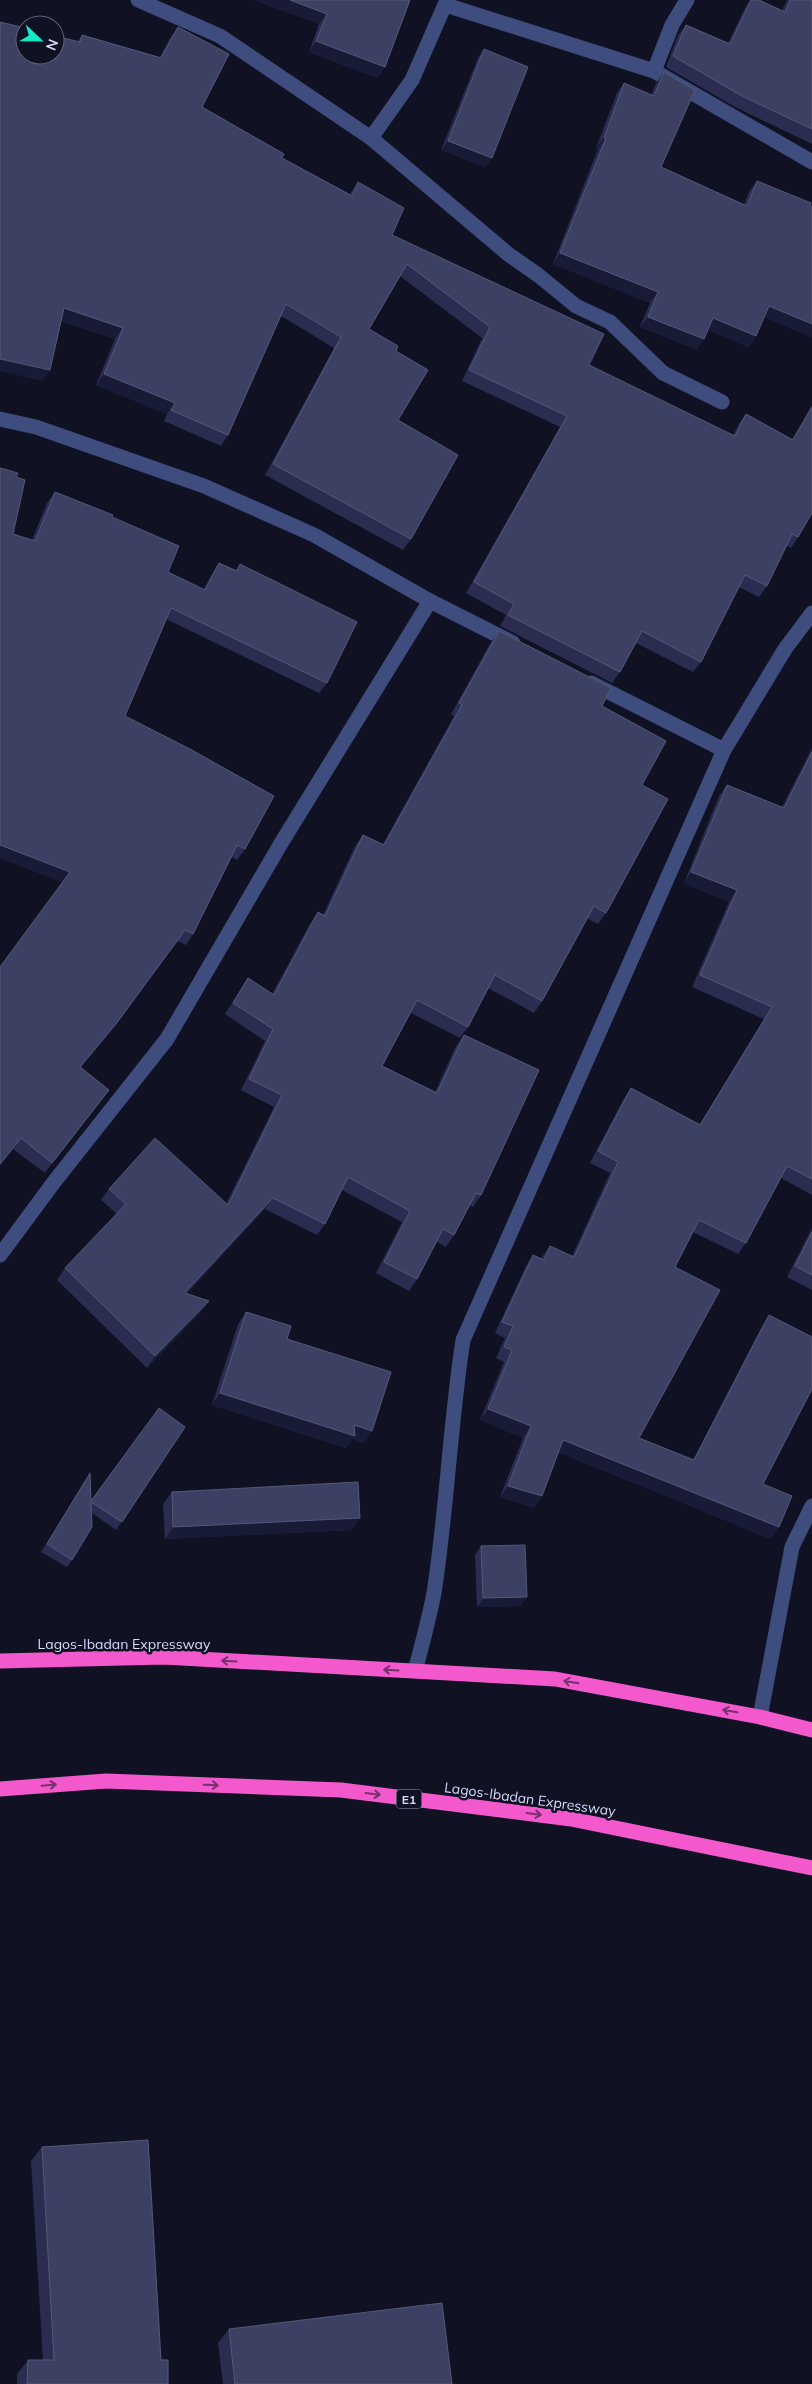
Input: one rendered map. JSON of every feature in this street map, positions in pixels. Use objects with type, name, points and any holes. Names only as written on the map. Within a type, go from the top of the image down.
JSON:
[{"type":"highway","name":"Lagos-Ibadan Expressway","points":[[0,1661],[164,1657],[555,1679],[760,1717],[812,1730]]},
{"type":"highway","name":"Lagos-Ibadan Expressway","points":[[0,1789],[106,1781],[341,1790],[571,1819],[812,1868]]},
{"type":"street","points":[[138,0],[220,36],[371,138],[508,254],[538,275],[576,306],[610,322],[662,373],[722,402]]},
{"type":"street","points":[[654,71],[672,25],[687,0]]},
{"type":"street","points":[[371,138],[412,80],[447,3],[654,71],[812,162]]},
{"type":"street","points":[[0,419],[36,427],[204,486],[314,536],[430,601],[526,650]]},
{"type":"street","points":[[0,1255],[54,1182],[167,1039],[280,845],[430,601]]},
{"type":"street","points":[[416,1671],[433,1595],[443,1523],[454,1404],[463,1340],[724,750],[785,649],[812,612]]},
{"type":"street","points":[[578,677],[724,750]]},
{"type":"street","points":[[760,1717],[792,1547],[812,1506]]},
{"type":"building","points":[[290,0],[410,0],[385,67],[316,41],[327,14]]},
{"type":"building","points":[[751,0],[759,0],[785,12],[790,0],[812,0],[812,129],[742,96],[673,56],[686,25],[730,44]]},
{"type":"building","points":[[0,22],[15,26],[15,65],[65,65],[65,38],[80,42],[82,35],[161,58],[178,27],[229,54],[202,107],[284,154],[282,158],[352,196],[358,182],[404,208],[392,235],[604,334],[589,365],[735,436],[746,414],[793,440],[812,407],[812,513],[798,537],[792,534],[767,586],[745,575],[701,662],[642,631],[620,672],[508,615],[514,604],[474,582],[567,416],[469,370],[490,327],[407,264],[369,329],[398,346],[396,351],[428,370],[398,420],[458,455],[411,539],[273,464],[341,337],[286,304],[228,435],[171,410],[175,403],[104,374],[123,328],[64,308],[50,370],[0,359]]},
{"type":"building","points":[[484,49],[528,67],[492,158],[448,141]]},
{"type":"building","points":[[664,72],[695,90],[661,167],[747,206],[757,181],[811,203],[812,324],[769,306],[756,336],[713,318],[704,339],[648,317],[658,292],[560,253],[606,138],[604,138],[624,83],[654,96]]},
{"type":"building","points":[[0,468],[18,473],[16,477],[25,480],[13,534],[35,541],[55,492],[113,515],[112,517],[179,546],[168,572],[205,590],[219,563],[237,571],[240,564],[357,622],[327,683],[171,608],[125,716],[190,749],[274,796],[245,849],[237,845],[193,934],[185,930],[116,1024],[80,1067],[109,1090],[52,1163],[21,1138],[0,1164],[0,967],[70,872],[0,845]]},
{"type":"building","points":[[499,631],[611,688],[602,706],[666,741],[642,785],[668,799],[606,913],[594,906],[542,1001],[495,975],[468,1027],[417,1000],[382,1066],[437,1093],[464,1035],[539,1070],[481,1195],[476,1193],[454,1235],[443,1229],[417,1279],[384,1262],[410,1211],[348,1177],[325,1224],[273,1198],[185,1293],[209,1301],[155,1356],[65,1268],[126,1204],[109,1189],[155,1138],[228,1205],[282,1095],[249,1079],[273,1029],[233,1003],[248,978],[274,995],[318,912],[325,916],[363,835],[384,845],[462,705],[459,703]]},
{"type":"building","points":[[812,752],[812,1179],[787,1166],[746,1243],[699,1220],[675,1267],[720,1290],[639,1438],[694,1460],[769,1315],[812,1337],[812,1389],[763,1484],[792,1496],[779,1527],[563,1440],[542,1496],[508,1486],[531,1426],[488,1409],[512,1350],[504,1347],[513,1326],[502,1322],[533,1255],[544,1260],[550,1246],[574,1257],[618,1162],[598,1151],[631,1088],[700,1125],[772,1007],[700,975],[737,890],[691,872],[727,785],[784,808]]},
{"type":"building","points":[[812,1232],[812,1275],[795,1266]]},
{"type":"building","points":[[246,1312],[291,1326],[287,1339],[391,1372],[372,1431],[354,1425],[355,1436],[220,1393]]},
{"type":"building","points":[[159,1408],[185,1427],[122,1522],[91,1502],[92,1527],[72,1560],[47,1544],[90,1473],[91,1501]]},
{"type":"building","points":[[358,1482],[360,1518],[173,1527],[172,1492]]},
{"type":"building","points":[[525,1545],[527,1597],[483,1598],[481,1546]]},
{"type":"building","points":[[148,2140],[161,2360],[168,2360],[168,2384],[27,2384],[28,2360],[54,2360],[42,2147]]},
{"type":"building","points":[[442,2303],[452,2384],[235,2384],[229,2329]]}]
